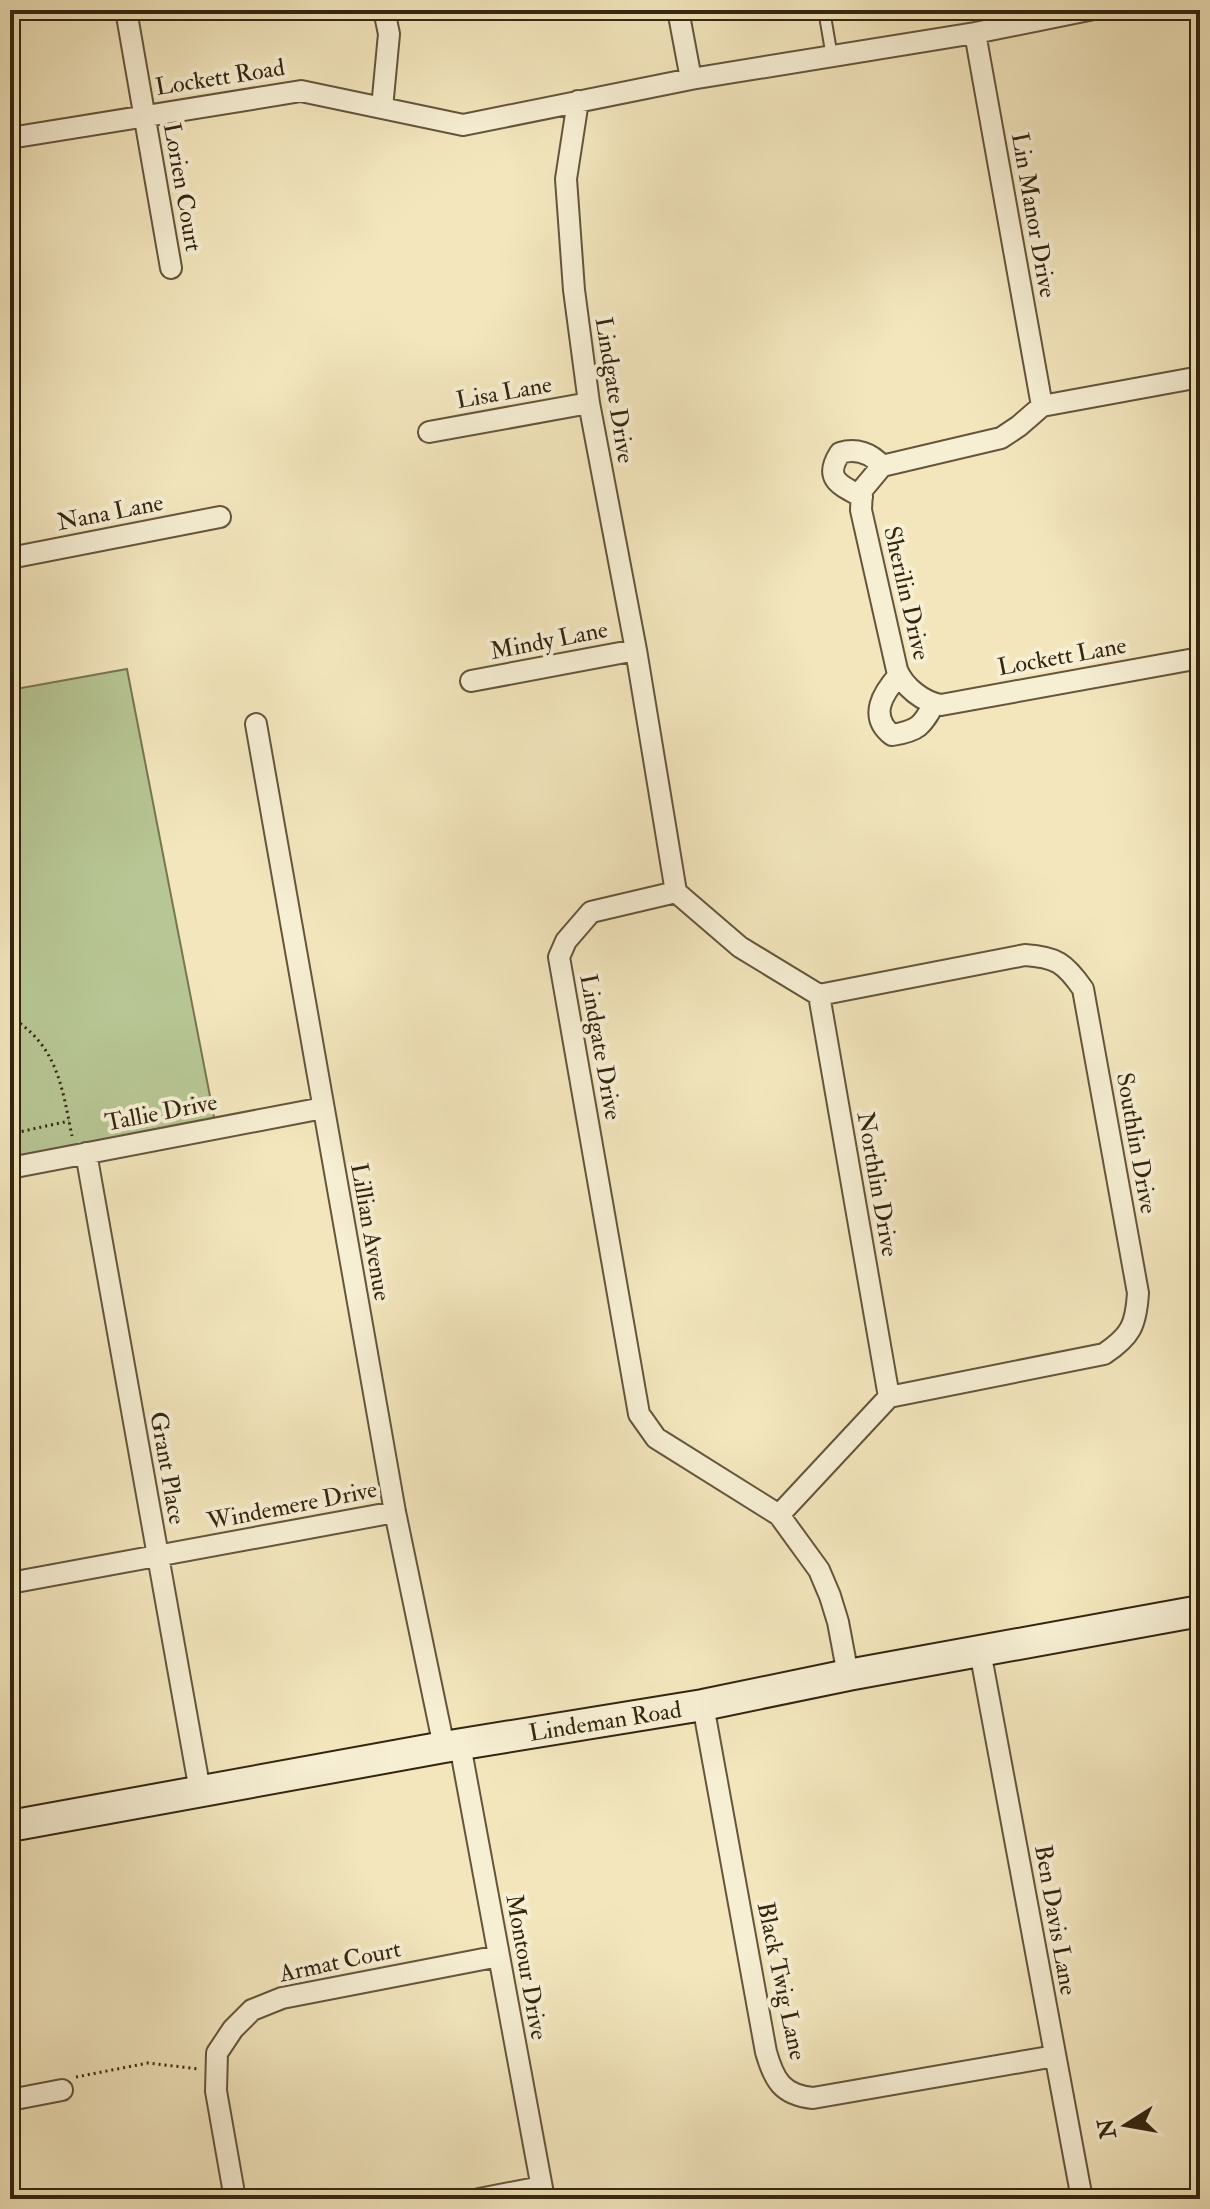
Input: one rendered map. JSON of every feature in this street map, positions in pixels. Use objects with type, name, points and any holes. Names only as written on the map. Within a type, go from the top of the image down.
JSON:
[{"type":"street","name":"Lorien Court","points":[[126,10],[171,268]]},
{"type":"street","points":[[382,108],[389,34],[384,10]]},
{"type":"street","points":[[678,10],[691,79]]},
{"type":"street","name":"Lockett Road","points":[[10,138],[301,91],[463,125],[691,79],[975,33],[1035,15],[1089,10]]},
{"type":"street","name":"Lin Manor Drive","points":[[975,33],[1042,406]]},
{"type":"street","name":"Lindgate Drive","points":[[578,101],[566,179],[574,290],[589,403],[636,650],[676,892],[591,912],[566,941],[559,957],[639,1414],[656,1438],[779,1515],[819,1570],[838,1622],[848,1675]]},
{"type":"street","points":[[882,466],[875,458],[851,449],[840,453],[833,463],[832,475],[838,484],[862,497],[862,490],[882,466],[1001,438],[1042,406],[1200,377]]},
{"type":"street","name":"Lisa Lane","points":[[429,432],[589,403]]},
{"type":"street","name":"Sherilin Drive","points":[[862,497],[861,510],[899,675],[925,699]]},
{"type":"street","name":"Nana Lane","points":[[10,558],[220,517]]},
{"type":"street","name":"Mindy Lane","points":[[471,681],[636,650]]},
{"type":"street","name":"Lockett Lane","points":[[925,699],[957,702],[1200,658]]},
{"type":"street","points":[[899,675],[882,701],[879,715],[883,728],[892,735],[907,732],[924,723],[925,699]]},
{"type":"street","name":"Lillian Avenue","points":[[256,724],[395,1512],[452,1746]]},
{"type":"street","points":[[676,892],[740,947],[819,995]]},
{"type":"street","name":"Southlin Drive","points":[[819,995],[1025,955],[1049,957],[1069,968],[1083,989],[1138,1293],[1136,1315],[1124,1341],[1104,1354],[889,1397]]},
{"type":"street","name":"Northlin Drive","points":[[819,995],[889,1397]]},
{"type":"street","name":"Tallie Drive","points":[[10,1168],[323,1108]]},
{"type":"street","name":"Grant Place","points":[[81,1154],[200,1791]]},
{"type":"street","points":[[779,1515],[889,1397]]},
{"type":"street","name":"Windemere Drive","points":[[10,1583],[395,1512]]},
{"type":"street","name":"Lindeman Road","points":[[10,1826],[452,1746],[703,1705],[848,1675],[1200,1611]]},
{"type":"street","name":"Ben Davis Lane","points":[[980,1651],[1082,2199]]},
{"type":"street","name":"Black Twig Lane","points":[[703,1705],[766,2052],[783,2087],[796,2096],[813,2098],[1055,2056]]},
{"type":"street","name":"Montour Drive","points":[[452,1746],[499,1956],[542,2193]]},
{"type":"street","name":"Armat Court","points":[[235,2199],[216,2091],[217,2053],[233,2029],[252,2010],[282,1998],[499,1956]]},
{"type":"street","points":[[10,2100],[62,2090]]},
{"type":"street","points":[[479,2199],[542,2193]]},
{"type":"lane","points":[[824,10],[832,57]]},
{"type":"path","points":[[10,1017],[27,1027],[54,1062],[81,1154]]},
{"type":"path","points":[[10,1134],[69,1121]]},
{"type":"path","points":[[62,2090],[72,2077],[148,2063],[216,2070]]},
{"type":"green space","points":[[127,669],[215,1122],[10,1160],[10,690]]}]
